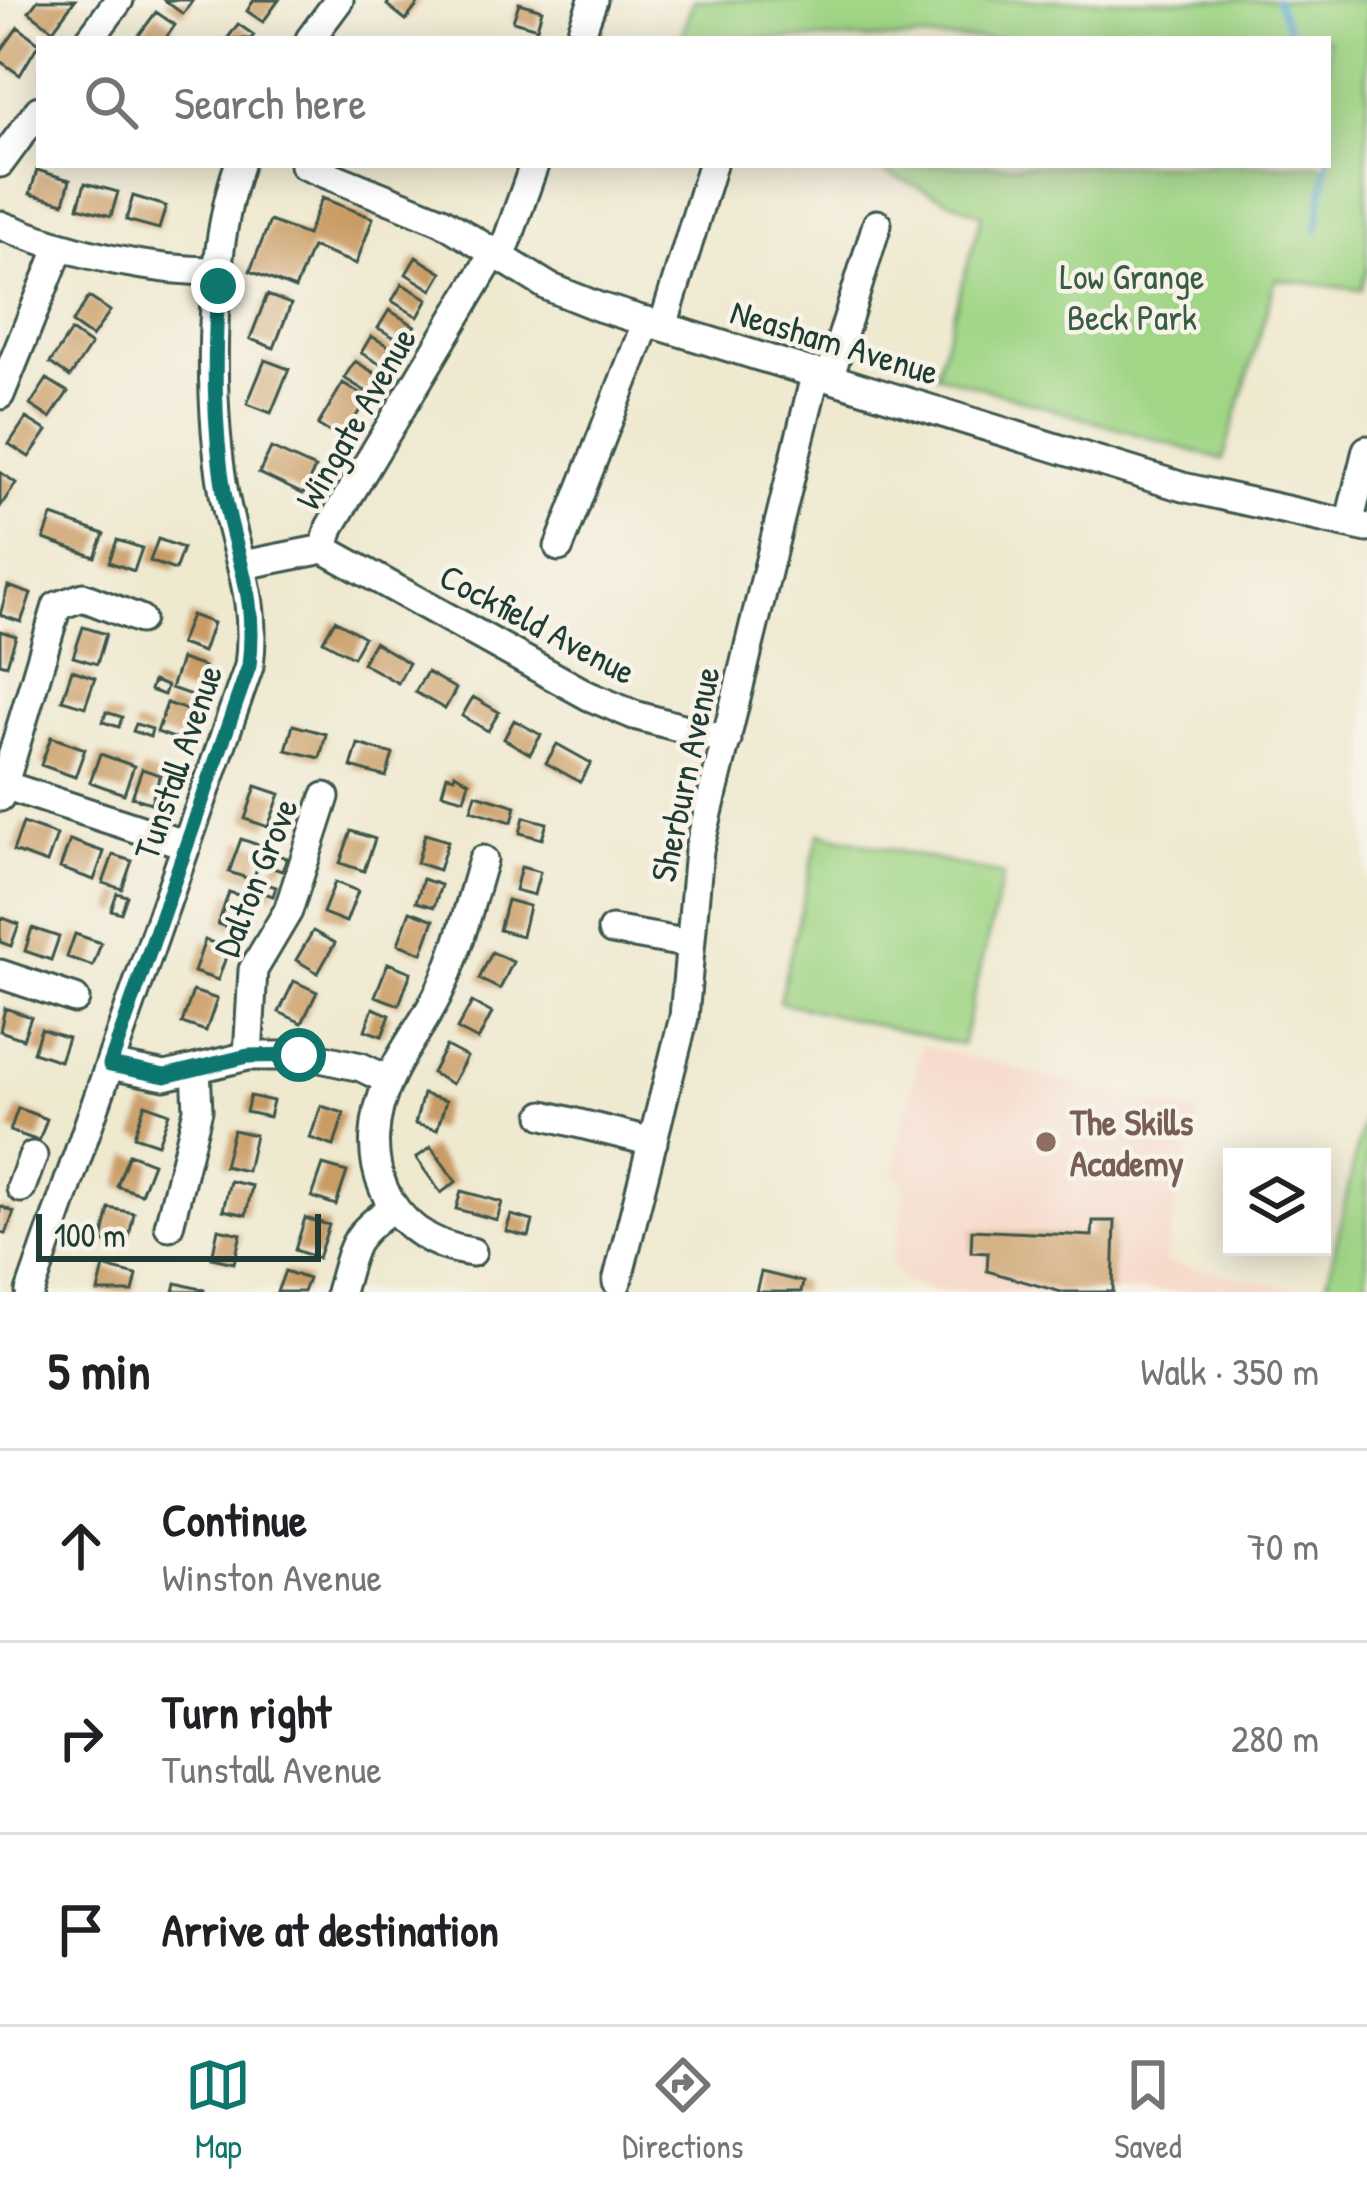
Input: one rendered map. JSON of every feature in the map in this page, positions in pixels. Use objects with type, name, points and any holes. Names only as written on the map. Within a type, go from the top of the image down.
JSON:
[{"type":"street","points":[[92,36],[119,0]]},
{"type":"street","points":[[312,36],[339,0]]},
{"type":"street","points":[[580,36],[593,0]]},
{"type":"street","points":[[0,164],[36,114]]},
{"type":"street","name":"Tunstall Avenue","points":[[31,1292],[249,666],[254,631],[251,597],[225,498],[215,368],[224,223],[238,168]]},
{"type":"street","name":"Neasham Avenue","points":[[311,168],[442,221],[550,286],[655,324],[1183,487],[1358,526]]},
{"type":"street","name":"Wingate Avenue","points":[[243,565],[324,549],[330,527],[498,255],[533,168]]},
{"type":"street","points":[[559,547],[655,324],[711,168]]},
{"type":"street","name":"Sherburn Avenue","points":[[616,1268],[684,1017],[699,850],[822,374],[878,224]]},
{"type":"street","points":[[0,225],[59,249],[178,271],[219,271]]},
{"type":"street","points":[[0,395],[59,249]]},
{"type":"street","points":[[1358,526],[1367,450]]},
{"type":"street","name":"Cockfield Avenue","points":[[324,549],[589,696],[634,715],[727,740]]},
{"type":"street","points":[[141,616],[83,597],[52,597],[2,791],[187,845]]},
{"type":"street","name":"Dalton Grove","points":[[248,1056],[253,970],[281,927],[325,797]]},
{"type":"street","points":[[472,1252],[424,1237],[406,1226],[392,1208],[377,1160],[376,1125],[388,1080],[454,957],[483,860]]},
{"type":"street","points":[[626,926],[689,944]]},
{"type":"street","points":[[0,974],[76,998]]},
{"type":"street","points":[[110,1065],[165,1076],[248,1056],[311,1056],[361,1067],[388,1080]]},
{"type":"street","points":[[170,1226],[198,1110],[196,1069]]},
{"type":"street","points":[[544,1115],[579,1114],[653,1142]]},
{"type":"street","points":[[349,1284],[354,1240],[392,1208]]},
{"type":"shaded area","name":"The Skills Academy","points":[[922,1045],[1198,1115],[1164,1262],[1311,1292],[935,1292],[902,1280],[891,1263],[907,1192],[893,1169]]},
{"type":"green space","name":"Low Grange Beck Park","points":[[693,0],[1367,0],[1367,269],[1361,290],[1276,279],[1223,460],[936,374],[982,215],[875,168],[1331,168],[1331,36],[682,36]]},
{"type":"green space","points":[[819,833],[1003,875],[962,1045],[779,1002]]},
{"type":"green space","points":[[1367,1103],[1367,1292],[1325,1292]]},
{"type":"building","points":[[38,0],[75,0],[53,30],[29,12]]},
{"type":"building","points":[[164,0],[193,0],[183,14]]},
{"type":"building","points":[[254,0],[279,0],[263,22],[247,11]]},
{"type":"building","points":[[390,0],[421,0],[406,20],[387,5]]},
{"type":"building","points":[[519,3],[542,10],[537,28],[513,21]]},
{"type":"building","points":[[156,12],[175,25],[167,36],[138,36]]},
{"type":"building","points":[[238,24],[254,35],[253,36],[229,36]]},
{"type":"building","points":[[18,27],[36,41],[20,75],[0,61],[0,52]]},
{"type":"building","points":[[37,170],[70,180],[64,203],[30,194]]},
{"type":"building","points":[[85,183],[118,192],[111,216],[78,207]]},
{"type":"building","points":[[133,196],[166,206],[159,229],[126,220]]},
{"type":"building","points":[[322,198],[373,218],[356,264],[312,247],[295,289],[250,271],[270,221],[307,235]]},
{"type":"building","points":[[416,257],[442,273],[432,290],[406,274]]},
{"type":"building","points":[[402,284],[428,299],[418,317],[392,301]]},
{"type":"building","points":[[267,295],[291,304],[274,348],[250,339]]},
{"type":"building","points":[[89,297],[110,311],[92,337],[72,323]]},
{"type":"building","points":[[389,310],[415,326],[404,343],[378,328]]},
{"type":"building","points":[[71,331],[91,345],[70,377],[50,363]]},
{"type":"building","points":[[371,336],[397,351],[387,368],[361,353]]},
{"type":"building","points":[[265,360],[289,369],[271,413],[247,404]]},
{"type":"building","points":[[355,361],[381,377],[370,394],[344,378]]},
{"type":"building","points":[[47,379],[68,392],[50,418],[30,405]]},
{"type":"building","points":[[343,383],[367,398],[342,440],[318,425]]},
{"type":"building","points":[[26,418],[47,431],[29,457],[9,444]]},
{"type":"building","points":[[271,448],[315,468],[303,494],[259,473]]},
{"type":"building","points":[[0,472],[16,483],[0,507]]},
{"type":"building","points":[[52,516],[104,534],[95,557],[44,539]]},
{"type":"building","points":[[158,539],[183,548],[175,570],[150,561]]},
{"type":"building","points":[[117,540],[142,548],[134,571],[109,562]]},
{"type":"building","points":[[8,586],[31,594],[21,622],[0,615]]},
{"type":"building","points":[[191,615],[213,623],[203,652],[180,644]]},
{"type":"building","points":[[335,620],[364,637],[353,657],[323,641]]},
{"type":"building","points":[[83,627],[106,634],[97,664],[73,657]]},
{"type":"building","points":[[0,631],[16,636],[7,665],[0,663]]},
{"type":"building","points":[[374,642],[409,663],[398,683],[362,663]]},
{"type":"building","points":[[181,659],[204,667],[194,696],[171,688]]},
{"type":"building","points":[[72,670],[95,678],[85,707],[62,700]]},
{"type":"building","points":[[427,672],[456,689],[445,709],[415,692]]},
{"type":"building","points":[[153,681],[167,686],[164,695],[150,690]]},
{"type":"building","points":[[473,697],[499,712],[488,731],[462,716]]},
{"type":"building","points":[[167,703],[190,711],[179,740],[157,732]]},
{"type":"building","points":[[106,712],[122,717],[119,727],[103,722]]},
{"type":"building","points":[[514,720],[541,735],[530,754],[504,739]]},
{"type":"building","points":[[136,724],[152,729],[150,737],[133,731]]},
{"type":"building","points":[[293,725],[326,734],[320,758],[286,750]]},
{"type":"building","points":[[51,737],[85,749],[75,777],[41,765]]},
{"type":"building","points":[[358,744],[393,754],[386,777],[351,767]]},
{"type":"building","points":[[557,744],[591,763],[580,782],[546,763]]},
{"type":"building","points":[[100,754],[134,766],[124,794],[90,782]]},
{"type":"building","points":[[142,769],[160,775],[151,803],[132,797]]},
{"type":"building","points":[[455,773],[469,782],[464,799],[442,793],[447,775],[454,777]]},
{"type":"building","points":[[256,786],[280,794],[268,827],[245,819]]},
{"type":"building","points":[[476,794],[516,806],[512,822],[471,810]]},
{"type":"building","points":[[524,817],[547,823],[542,839],[520,833]]},
{"type":"building","points":[[23,823],[57,835],[47,863],[13,851]]},
{"type":"building","points":[[351,831],[375,839],[364,871],[340,863]]},
{"type":"building","points":[[425,834],[448,841],[439,870],[417,863]]},
{"type":"building","points":[[241,839],[264,847],[253,880],[229,872]]},
{"type":"building","points":[[70,840],[104,852],[94,880],[60,868]]},
{"type":"building","points":[[113,855],[132,861],[122,889],[103,883]]},
{"type":"building","points":[[278,855],[287,858],[282,871],[273,868]]},
{"type":"building","points":[[521,867],[540,872],[534,895],[515,890]]},
{"type":"building","points":[[423,879],[441,885],[434,907],[416,902]]},
{"type":"building","points":[[258,881],[276,887],[273,896],[255,890]]},
{"type":"building","points":[[335,882],[358,891],[346,922],[323,913]]},
{"type":"building","points":[[229,892],[253,900],[242,932],[218,924]]},
{"type":"building","points":[[117,893],[127,896],[121,913],[111,910]]},
{"type":"building","points":[[507,900],[529,906],[522,936],[499,930]]},
{"type":"building","points":[[410,911],[434,920],[422,953],[398,944]]},
{"type":"building","points":[[0,917],[19,924],[11,946],[0,942]]},
{"type":"building","points":[[32,928],[59,937],[51,960],[25,951]]},
{"type":"building","points":[[313,931],[335,943],[318,973],[296,960]]},
{"type":"building","points":[[75,934],[101,943],[93,966],[67,957]]},
{"type":"building","points":[[205,940],[229,948],[218,980],[194,972]]},
{"type":"building","points":[[492,952],[513,962],[500,989],[479,979]]},
{"type":"building","points":[[388,963],[411,972],[399,1005],[375,996]]},
{"type":"building","points":[[294,981],[317,992],[302,1023],[279,1012]]},
{"type":"building","points":[[193,991],[217,999],[206,1031],[182,1023]]},
{"type":"building","points":[[472,1002],[492,1013],[478,1040],[457,1029]]},
{"type":"building","points":[[5,1008],[31,1017],[23,1039],[0,1031]]},
{"type":"building","points":[[373,1008],[390,1015],[382,1036],[365,1030]]},
{"type":"building","points":[[41,1029],[68,1038],[60,1061],[33,1052]]},
{"type":"building","points":[[446,1046],[467,1057],[452,1084],[432,1073]]},
{"type":"building","points":[[423,1094],[446,1101],[437,1130],[415,1124]]},
{"type":"building","points":[[250,1096],[273,1101],[269,1117],[246,1112]]},
{"type":"building","points":[[145,1104],[169,1113],[158,1144],[134,1136]]},
{"type":"building","points":[[321,1106],[344,1113],[334,1146],[310,1138]]},
{"type":"building","points":[[18,1108],[47,1119],[39,1141],[10,1131]]},
{"type":"building","points":[[233,1130],[255,1135],[247,1171],[224,1166]]},
{"type":"building","points":[[431,1147],[456,1182],[441,1193],[416,1158]]},
{"type":"building","points":[[129,1154],[153,1163],[141,1194],[117,1186]]},
{"type":"building","points":[[323,1165],[347,1172],[336,1205],[312,1197]]},
{"type":"building","points":[[230,1181],[252,1186],[246,1215],[223,1210]]},
{"type":"building","points":[[461,1191],[502,1202],[497,1220],[456,1209]]},
{"type":"building","points":[[0,1206],[14,1212],[6,1234],[0,1232]]},
{"type":"building","points":[[109,1208],[134,1213],[127,1246],[102,1241]]},
{"type":"building","points":[[511,1215],[533,1221],[529,1237],[506,1231]]},
{"type":"building","points":[[305,1218],[329,1225],[318,1258],[295,1250]]},
{"type":"building","points":[[1093,1221],[1115,1221],[1113,1292],[1061,1292],[987,1271],[988,1253],[971,1252],[972,1230],[1092,1236]]},
{"type":"building","points":[[218,1229],[241,1234],[234,1263],[212,1258]]},
{"type":"building","points":[[104,1267],[137,1275],[133,1292],[98,1292]]},
{"type":"building","points":[[285,1271],[308,1279],[303,1292],[277,1292]]},
{"type":"building","points":[[761,1272],[803,1282],[801,1292],[756,1292]]},
{"type":"building","points":[[176,1283],[204,1290],[204,1292],[174,1292]]},
{"type":"waterway","points":[[1276,0],[1292,36]]},
{"type":"waterway","points":[[1317,229],[1327,168]]},
{"type":"place","name":"The Skills Academy","points":[[1046,1142]]},
{"type":"route","points":[[218,286],[219,456],[251,597],[254,631],[242,691],[110,1065],[165,1076],[248,1056],[299,1055]]}]
